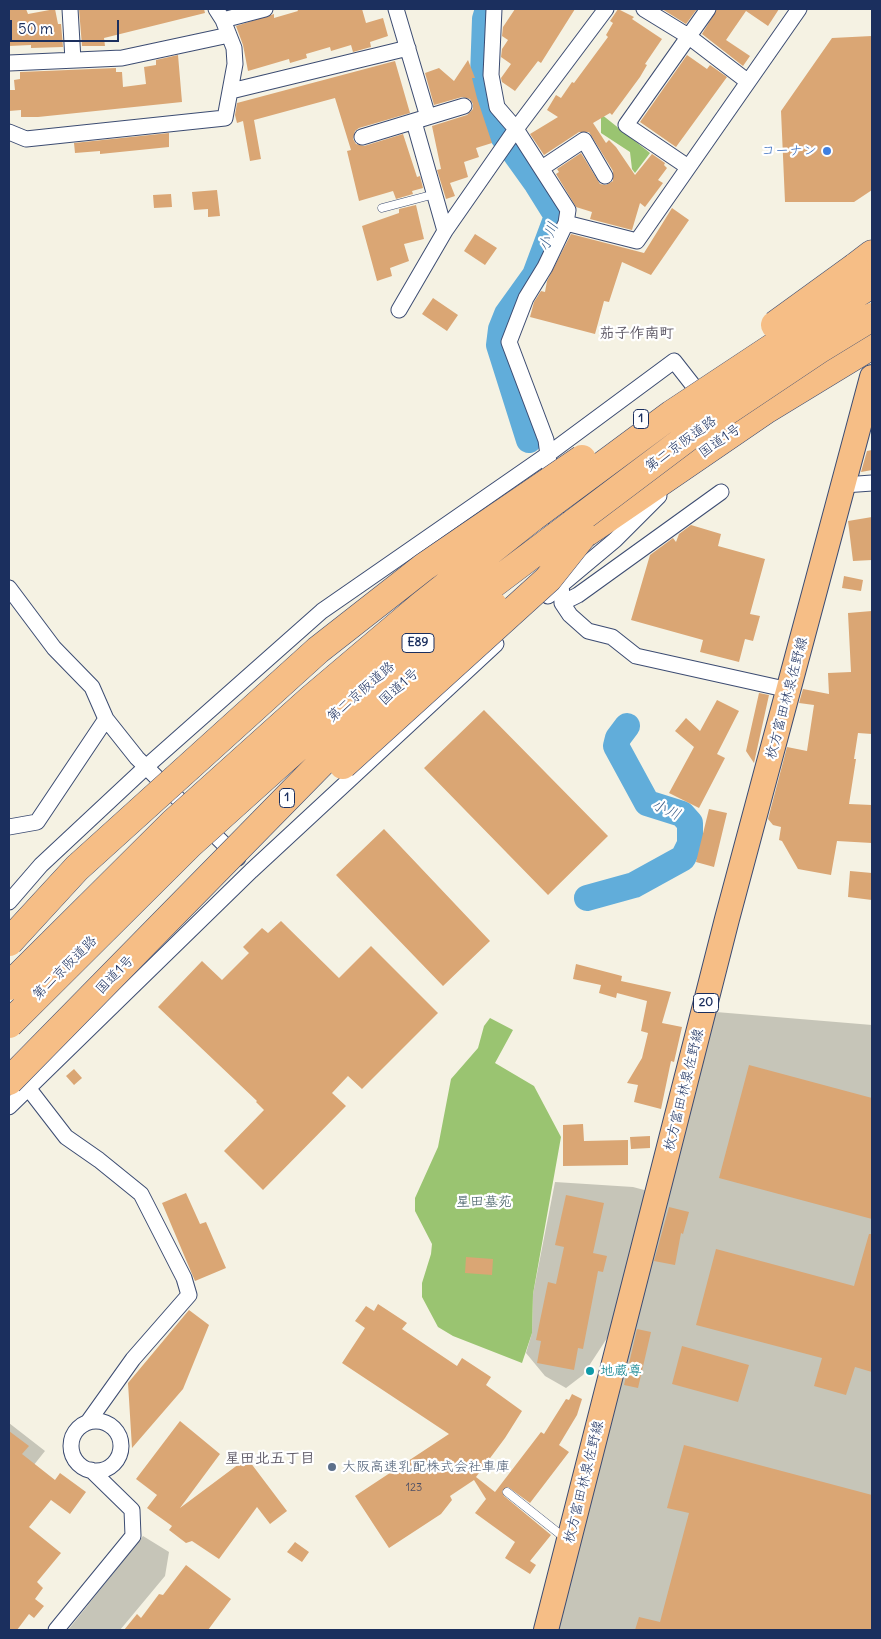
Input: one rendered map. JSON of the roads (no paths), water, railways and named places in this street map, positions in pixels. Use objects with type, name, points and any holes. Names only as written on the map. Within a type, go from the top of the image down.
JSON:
[{"type":"highway","name":"1","points":[[9,942],[77,868],[318,650],[424,566],[692,384],[866,269]]},
{"type":"highway","name":"第二京阪道路","points":[[9,986],[173,823],[311,699],[422,605],[533,517],[672,414],[805,326],[866,269]]},
{"type":"highway","name":"第二京阪道路","points":[[9,1024],[190,844],[329,719],[440,624],[688,437],[818,350],[872,318]]},
{"type":"highway","name":"国道1号","points":[[18,1084],[389,694],[495,603],[583,535],[767,409],[872,345]]},
{"type":"highway","points":[[9,1063],[160,906],[326,781],[548,579],[583,535]]},
{"type":"highway","points":[[9,919],[37,888],[212,722],[371,594],[424,566]]},
{"type":"main road","name":"枚方富田林泉佐野線","points":[[546,1630],[725,928],[844,485],[869,399],[872,377]]},
{"type":"street","points":[[70,9],[73,60]]},
{"type":"street","points":[[9,132],[26,139],[225,118],[235,64],[229,35],[220,14],[264,9]]},
{"type":"street","points":[[396,9],[408,48],[435,194],[445,231]]},
{"type":"street","points":[[494,9],[492,75],[497,107],[512,136],[542,168],[568,210],[566,223],[545,267],[526,298],[509,342],[546,440],[561,557],[560,585],[562,603],[570,615],[588,631],[612,637],[636,656],[789,690]]},
{"type":"street","points":[[399,310],[445,231],[512,136],[606,9]]},
{"type":"street","points":[[644,9],[688,36],[747,81]]},
{"type":"street","points":[[688,167],[626,125],[708,9]]},
{"type":"street","points":[[566,223],[637,241],[798,9]]},
{"type":"street","points":[[9,63],[122,58],[229,35]]},
{"type":"street","points":[[231,91],[408,48]]},
{"type":"street","points":[[362,136],[464,106]]},
{"type":"street","points":[[542,168],[588,137],[605,176]]},
{"type":"street","points":[[9,902],[41,865],[146,766],[322,611],[548,455],[674,361],[692,384]]},
{"type":"street","points":[[9,1107],[18,1084],[560,585],[615,540],[695,459]]},
{"type":"street","points":[[844,485],[872,482]]},
{"type":"street","points":[[562,603],[578,595],[721,492]]},
{"type":"street","points":[[9,588],[54,648],[92,687],[106,719],[137,758],[251,871]]},
{"type":"street","points":[[9,826],[38,822],[106,719]]},
{"type":"street","points":[[9,1063],[18,1084],[66,1138],[100,1160],[141,1194],[180,1270],[189,1295],[134,1359],[88,1422],[75,1432],[72,1447],[78,1462],[91,1470],[132,1510],[134,1536],[56,1630]]},
{"type":"street","points":[[88,1422],[96,1421],[112,1426],[121,1440],[122,1448],[114,1463],[108,1468],[91,1470]]},
{"type":"lane","points":[[382,208],[435,194]]},
{"type":"lane","points":[[507,1492],[568,1542]]},
{"type":"waterway","name":"小川","points":[[488,9],[485,19],[483,76],[489,108],[499,131],[537,184],[557,216],[535,275],[507,314],[501,329],[499,345],[529,440]]},
{"type":"waterway","name":"小川","points":[[587,898],[634,885],[683,858],[690,844],[690,823],[682,814],[647,803],[616,746],[618,738],[627,726]]},
{"type":"place","name":"コーナン","points":[[827,151]]},
{"type":"place","name":"地蔵尊","points":[[590,1371]]},
{"type":"place","name":"大阪高速乳配株式会社車庫","points":[[332,1467]]},
{"type":"district","name":"茄子作南町","points":[[637,334]]},
{"type":"district","name":"星田北五丁目","points":[[270,1459]]},
{"type":"park label","name":"星田墓苑","points":[[484,1202]]}]
